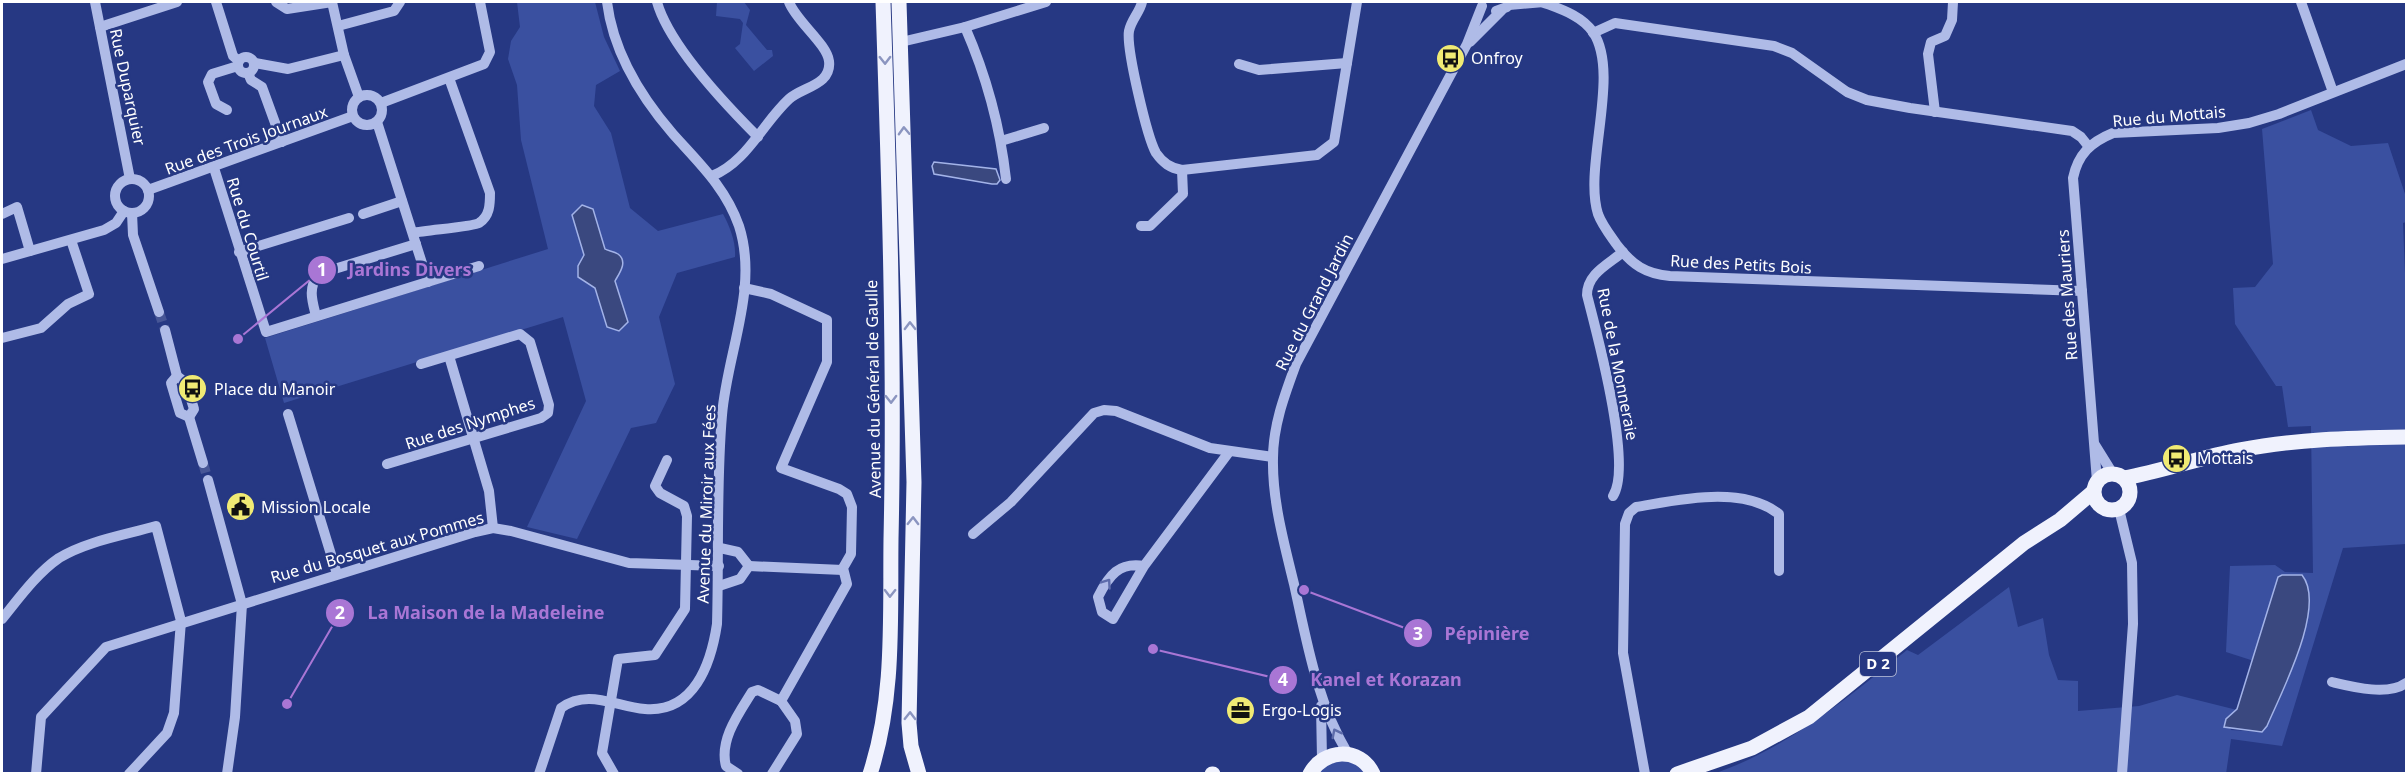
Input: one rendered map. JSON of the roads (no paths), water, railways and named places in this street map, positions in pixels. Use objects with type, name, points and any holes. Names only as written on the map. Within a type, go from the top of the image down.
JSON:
[{"type":"main road","name":"Avenue du Général de Gaulle","points":[[870,774],[883,719],[889,677],[893,480],[883,2]]},
{"type":"main road","points":[[899,2],[914,482],[909,723],[911,746],[918,774]]},
{"type":"main road","points":[[2161,471],[2130,495],[2124,506],[2113,510],[2097,503],[2095,487],[2103,476],[2161,471],[2192,460],[2241,449],[2308,441],[2406,437]]},
{"type":"main road","points":[[2119,476],[2130,495]]},
{"type":"main road","name":"D 2","points":[[1677,774],[1752,748],[1809,717],[2024,543],[2060,520],[2095,487]]},
{"type":"main road","name":"D 2","points":[[2060,520],[2113,510]]},
{"type":"main road","points":[[1308,773],[1322,759],[1330,755],[1348,754],[1365,762],[1373,774]]},
{"type":"street","name":"Rue Duparquier","points":[[95,2],[130,179]]},
{"type":"street","points":[[100,27],[177,2]]},
{"type":"street","points":[[216,2],[239,70],[248,73],[251,80],[262,87],[282,142]]},
{"type":"street","points":[[276,2],[287,9],[332,2],[344,55],[359,97]]},
{"type":"street","points":[[338,26],[394,11],[400,2]]},
{"type":"street","points":[[381,103],[484,64],[490,57],[480,2]]},
{"type":"street","name":"Avenue du Miroir aux Fées","points":[[539,774],[561,708],[582,698],[645,709],[656,709],[682,701],[694,689],[704,673],[714,647],[719,586],[722,417],[744,288],[745,257],[740,229],[732,208],[711,176],[672,132],[637,85],[620,50],[607,2]]},
{"type":"street","points":[[657,2],[684,49],[722,100],[758,137]]},
{"type":"street","points":[[711,176],[730,166],[758,137],[790,98],[821,81],[828,74],[830,63],[828,54],[793,14],[789,2]]},
{"type":"street","points":[[901,42],[965,27],[1046,2]]},
{"type":"street","points":[[1142,2],[1131,25],[1129,40],[1145,122],[1156,152],[1166,164],[1182,170],[1317,155],[1334,142],[1356,2]]},
{"type":"street","points":[[1480,4],[1488,10],[1507,5],[1543,2],[1574,15],[1593,33],[1615,23],[1774,46],[1792,53],[1847,92],[1867,100],[2072,131],[2089,147]]},
{"type":"street","points":[[1935,112],[1928,54],[1931,42],[1945,36],[1952,20],[1953,2]]},
{"type":"street","points":[[2301,2],[2333,92]]},
{"type":"street","name":"Rue du Grand Jardin","points":[[1322,759],[1321,700],[1275,497],[1273,457],[1278,421],[1296,364],[1467,44],[1480,4]]},
{"type":"street","name":"Rue du Grand Jardin","points":[[1467,44],[1507,5]]},
{"type":"street","points":[[965,27],[978,56],[1001,141],[1006,179]]},
{"type":"street","name":"Rue des Petits Bois","points":[[1593,33],[1599,46],[1603,78],[1596,204],[1603,225],[1623,252],[1640,269],[1670,276],[2082,291]]},
{"type":"street","points":[[227,110],[216,104],[208,82],[212,74],[238,63],[247,56],[255,63],[288,69],[344,55]]},
{"type":"street","points":[[248,73],[252,71],[255,63]]},
{"type":"street","points":[[1239,64],[1259,70],[1347,63]]},
{"type":"street","name":"Rue du Mottais","points":[[2089,147],[2100,138],[2113,133],[2218,128],[2249,123],[2279,114],[2406,64]]},
{"type":"street","points":[[449,78],[490,193],[488,213],[479,223],[414,238],[318,274],[311,283],[310,292],[316,316],[479,266]]},
{"type":"street","points":[[367,94],[375,97],[381,103],[381,116],[377,122],[368,125],[359,123],[353,116],[351,109],[359,97],[367,94]]},
{"type":"street","name":"Rue des Trois Journaux","points":[[148,190],[353,116]]},
{"type":"street","points":[[377,122],[428,282]]},
{"type":"street","points":[[1001,141],[1044,128]]},
{"type":"street","name":"Rue des Mauriers","points":[[2089,147],[2076,165],[2073,178],[2095,445],[2095,487]]},
{"type":"street","name":"Rue du Courtil","points":[[214,168],[266,332],[316,316]]},
{"type":"street","points":[[1141,226],[1150,226],[1183,194],[1182,170]]},
{"type":"street","points":[[2,259],[104,230],[128,212],[146,206],[148,190],[141,181],[130,179],[120,184],[116,193],[117,203],[128,212],[133,235],[159,312]]},
{"type":"street","points":[[363,214],[402,201]]},
{"type":"street","points":[[2,214],[18,207],[30,251]]},
{"type":"street","points":[[239,252],[349,218]]},
{"type":"street","points":[[2,338],[41,328],[68,304],[89,294],[71,240]]},
{"type":"street","name":"Rue de la Monneraie","points":[[1612,496],[1618,488],[1620,451],[1587,296],[1587,284],[1592,276],[1623,252]]},
{"type":"street","points":[[744,288],[771,294],[827,320],[826,362],[781,468],[839,489],[850,499],[851,554],[843,570],[847,584],[844,593],[781,701]]},
{"type":"street","points":[[165,330],[177,376],[186,383],[194,409],[189,417],[203,463]]},
{"type":"street","name":"Rue des Nymphes","points":[[387,464],[541,418],[548,413],[549,405],[530,342],[520,334],[449,356]]},
{"type":"street","points":[[421,364],[449,356],[489,491],[493,528]]},
{"type":"street","points":[[973,534],[1011,502],[1094,414],[1104,410],[1116,411],[1229,452],[1273,457]]},
{"type":"street","points":[[288,414],[337,574]]},
{"type":"street","name":"Rue des Mauriers","points":[[2095,445],[2119,476]]},
{"type":"street","points":[[1144,566],[1127,564],[1118,568],[1104,585],[1098,597],[1098,605],[1102,612],[1113,619],[1144,566],[1229,452]]},
{"type":"street","points":[[614,774],[602,753],[618,659],[655,655],[685,609],[687,516],[684,506],[660,493],[655,486],[667,460]]},
{"type":"street","points":[[208,480],[242,604],[235,717],[227,774]]},
{"type":"street","points":[[1645,774],[1623,653],[1625,524],[1629,513],[1636,507],[1706,495],[1767,504],[1779,514],[1779,571]]},
{"type":"street","points":[[2113,510],[2132,563],[2130,680],[2122,774]]},
{"type":"street","points":[[2,619],[42,572],[59,558],[77,549],[156,525],[181,621],[171,725],[129,774]]},
{"type":"street","name":"Rue du Bosquet aux Pommes","points":[[36,774],[41,717],[91,661],[116,642],[181,621],[493,528],[629,563],[719,566]]},
{"type":"street","points":[[720,548],[738,552],[749,566],[843,570]]},
{"type":"street","points":[[719,586],[740,579],[749,566]]},
{"type":"street","points":[[2332,682],[2351,687],[2394,689],[2406,683]]},
{"type":"street","points":[[738,774],[726,766],[724,759],[731,726],[752,692],[758,690],[781,701],[795,721],[797,734],[772,774]]},
{"type":"street","name":"Rue du Grand Jardin","points":[[1321,700],[1348,754]]},
{"type":"tunnel","points":[[159,312],[165,330]]},
{"type":"tunnel","points":[[203,463],[208,480]]},
{"type":"place","name":"Onfroy","points":[[1450,58]]},
{"type":"place","name":"Jardins Divers","points":[[238,339]]},
{"type":"place","name":"Place du Manoir","points":[[193,389]]},
{"type":"place","name":"Mottais","points":[[2176,458]]},
{"type":"place","name":"Mission Locale","points":[[240,507]]},
{"type":"place","name":"Pépinière","points":[[1304,590]]},
{"type":"place","name":"Kanel et Korazan","points":[[1153,649]]},
{"type":"place","name":"La Maison de la Madeleine","points":[[287,704]]},
{"type":"place","name":"Ergo-Logis","points":[[1241,710]]}]
